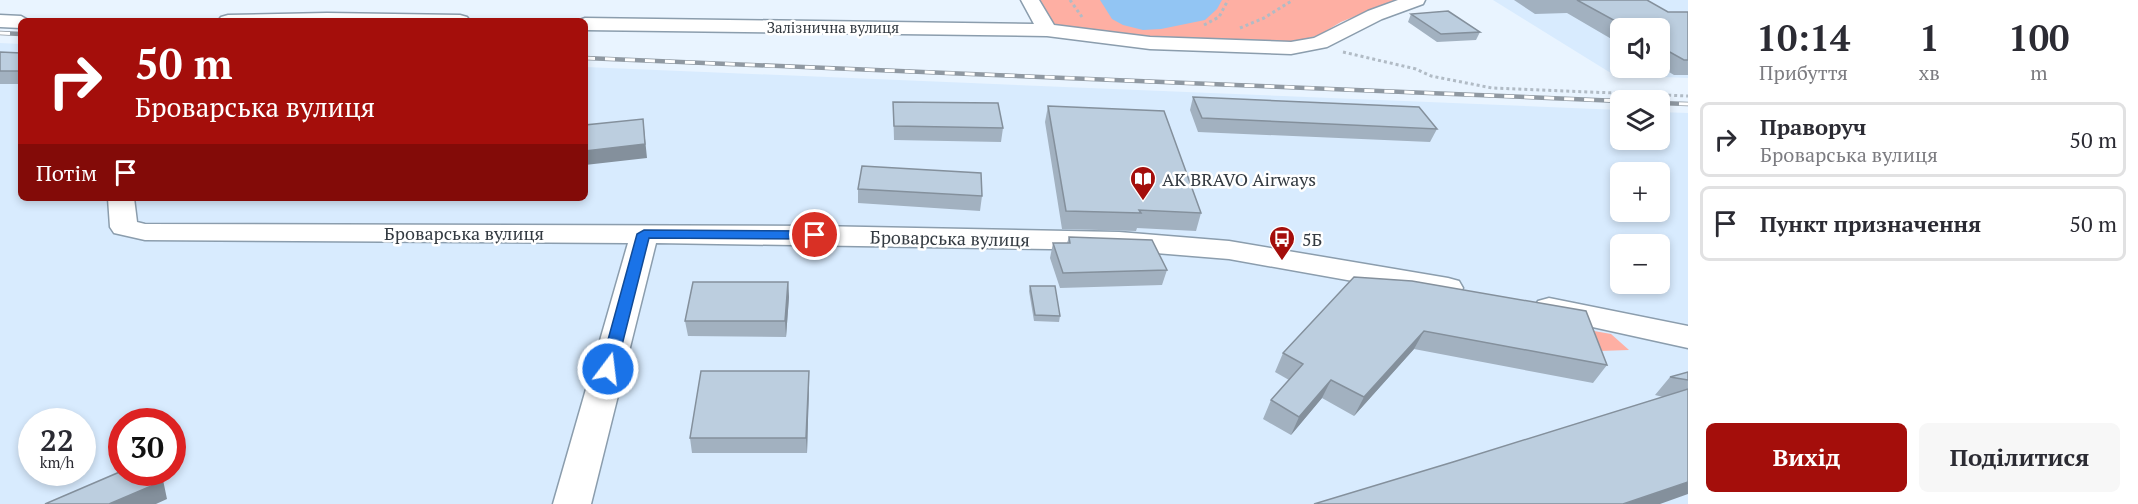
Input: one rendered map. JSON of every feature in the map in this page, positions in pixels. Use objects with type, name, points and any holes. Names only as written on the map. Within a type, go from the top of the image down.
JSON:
[{"type":"street","points":[[459,18],[462,0]]},
{"type":"street","points":[[1030,0],[1047,30]]},
{"type":"street","name":"Залізнична вулиця","points":[[588,24],[1047,30],[1118,40],[1192,46],[1291,48],[1320,43],[1375,15],[1416,0]]},
{"type":"street","points":[[0,21],[18,22]]},
{"type":"street","name":"Броварська вулиця","points":[[121,201],[124,227],[145,232],[815,235],[1141,243],[1229,250],[1468,292]]},
{"type":"street","points":[[572,504],[644,234]]},
{"type":"street","points":[[1527,304],[1688,337]]},
{"type":"path","points":[[1233,30],[1264,18],[1293,0]]},
{"type":"path","points":[[1320,43],[1364,58],[1416,69],[1431,76],[1492,88],[1688,96]]},
{"type":"shaded area","points":[[1040,0],[1395,0],[1341,22],[1319,35],[1295,42],[1145,38],[1056,27]]},
{"type":"shaded area","points":[[1493,0],[1688,0],[1688,78],[1670,77],[1670,18],[1610,18],[1610,73]]},
{"type":"shaded area","points":[[0,43],[18,44],[18,201],[588,201],[588,67],[1610,110],[1610,150],[1670,150],[1670,112],[1688,113],[1688,504],[0,504]]},
{"type":"shaded area","points":[[1577,328],[1611,334],[1629,350],[1599,351]]},
{"type":"water","points":[[1100,0],[1222,0],[1217,9],[1205,20],[1161,29],[1143,30],[1123,25],[1112,19]]},
{"type":"building","points":[[1577,0],[1647,0],[1668,12],[1688,12],[1688,60],[1670,52],[1670,18],[1610,18]]},
{"type":"building","points":[[1448,11],[1480,32],[1441,34],[1411,14]]},
{"type":"building","points":[[0,52],[18,53],[18,71],[0,71]]},
{"type":"building","points":[[1193,97],[1419,107],[1437,129],[1202,118]]},
{"type":"building","points":[[893,102],[998,103],[1003,128],[894,126]]},
{"type":"building","points":[[1048,106],[1164,111],[1201,213],[1139,210],[1141,213],[1066,211]]},
{"type":"building","points":[[643,119],[645,144],[588,151],[588,125]]},
{"type":"building","points":[[862,166],[981,173],[982,196],[858,189]]},
{"type":"building","points":[[1069,237],[1152,240],[1167,270],[1063,273],[1053,243],[1070,243]]},
{"type":"building","points":[[1354,277],[1412,281],[1586,311],[1607,365],[1424,331],[1364,397],[1331,380],[1299,417],[1271,400],[1303,364],[1283,353]]},
{"type":"building","points":[[693,282],[788,282],[785,321],[685,321]]},
{"type":"building","points":[[1030,286],[1055,286],[1060,316],[1035,315]]},
{"type":"building","points":[[701,371],[809,371],[806,438],[690,438]]},
{"type":"building","points":[[1688,372],[1688,380],[1670,377]]},
{"type":"building","points":[[1688,389],[1688,482],[1623,504],[1314,504],[1453,462]]},
{"type":"building","points":[[108,477],[108,486],[151,486],[109,504],[45,504],[87,486],[96,486],[96,482]]},
{"type":"railway","points":[[0,33],[18,34]]},
{"type":"railway","points":[[588,58],[1610,101]]},
{"type":"railway","points":[[1670,103],[1688,104]]},
{"type":"place","name":"АК BRAVO Airways","points":[[1143,202]]},
{"type":"place","name":"5Б","points":[[1282,262]]},
{"type":"route","points":[[608,369],[644,234],[815,235]]}]
